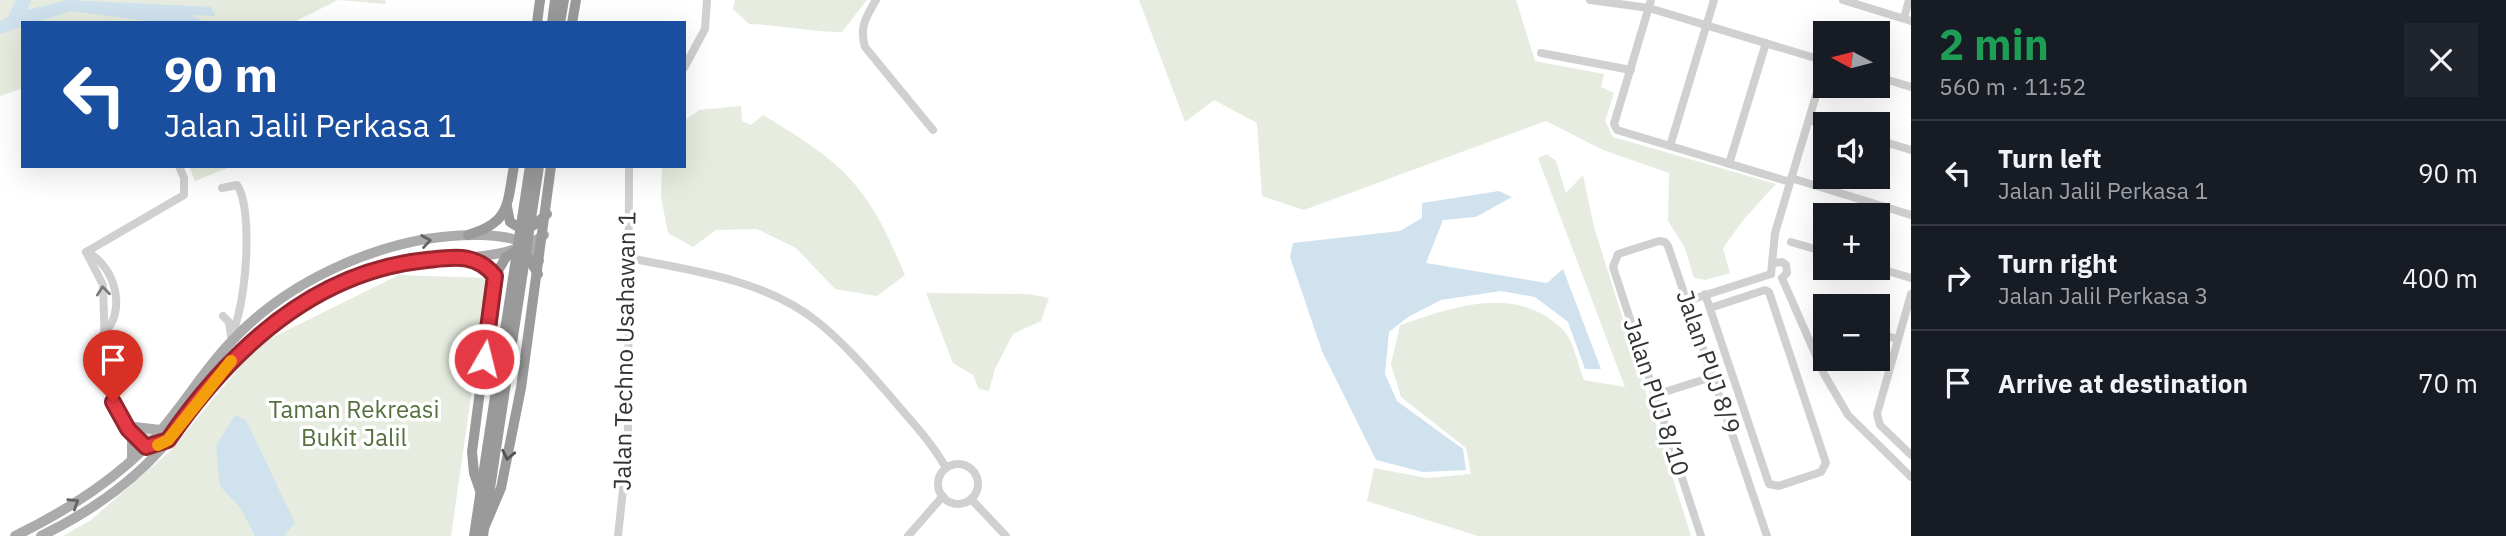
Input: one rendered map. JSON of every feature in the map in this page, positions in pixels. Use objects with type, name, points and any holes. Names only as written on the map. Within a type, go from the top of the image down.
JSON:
[{"type":"highway","points":[[537,21],[540,0]]},
{"type":"highway","points":[[552,21],[555,0]]},
{"type":"highway","points":[[560,21],[564,0]]},
{"type":"highway","points":[[572,21],[576,0]]},
{"type":"highway","points":[[514,168],[507,206],[510,222],[520,228],[534,225],[547,214]]},
{"type":"highway","points":[[474,536],[530,168]]},
{"type":"highway","points":[[483,532],[539,168]]},
{"type":"highway","points":[[483,532],[501,488],[521,388],[547,214],[551,168]]},
{"type":"highway","points":[[468,235],[490,229],[507,206]]},
{"type":"highway","points":[[481,493],[474,473],[472,452],[495,276],[506,257],[516,251],[527,256],[538,274]]},
{"type":"highway","points":[[463,256],[482,263],[495,276]]},
{"type":"main road","points":[[27,536],[101,485],[150,445],[230,340],[291,292],[338,267],[411,244],[468,235],[512,237],[536,251],[539,261]]},
{"type":"main road","points":[[494,235],[500,242],[494,256]]},
{"type":"main road","points":[[41,536],[112,492],[146,463],[244,346],[298,306],[377,268],[463,256],[494,256],[544,235]]},
{"type":"main road","points":[[132,459],[134,430],[160,430]]},
{"type":"main road","points":[[150,445],[168,440]]},
{"type":"main road","points":[[146,463],[150,445]]},
{"type":"main road","points":[[15,536],[44,522]]},
{"type":"street","points":[[686,64],[705,29],[707,0]]},
{"type":"street","points":[[876,0],[864,20],[861,33],[866,47],[933,130]]},
{"type":"street","points":[[1590,0],[1650,4],[1813,59]]},
{"type":"street","points":[[1670,146],[1714,0]]},
{"type":"street","points":[[1845,0],[1907,19],[1909,0]]},
{"type":"street","points":[[1650,4],[1615,124],[1617,130],[1911,215]]},
{"type":"street","points":[[1730,164],[1766,43]]},
{"type":"street","points":[[1541,53],[1630,70]]},
{"type":"street","points":[[1890,81],[1911,87]]},
{"type":"street","points":[[1771,274],[1775,233],[1815,98]]},
{"type":"street","points":[[1809,120],[1813,121]]},
{"type":"street","points":[[1890,144],[1911,150]]},
{"type":"street","points":[[150,445],[124,421],[113,402],[106,381],[103,285],[86,252],[184,195],[179,168]]},
{"type":"street","name":"Jalan Techno Usahawan 1","points":[[618,536],[628,443],[628,168]]},
{"type":"street","points":[[222,188],[237,185],[244,203],[246,263],[242,304],[230,340]]},
{"type":"street","name":"Jalan PUJ 8/9","points":[[1614,258],[1618,254],[1665,242],[1688,301],[1767,536]]},
{"type":"street","points":[[1791,242],[1813,248]]},
{"type":"street","points":[[628,258],[709,274],[771,295],[818,322],[873,376],[936,449],[946,468]]},
{"type":"street","name":"Jalan PUJ 8/10","points":[[1614,258],[1613,267],[1701,536]]},
{"type":"street","points":[[1774,263],[1786,265],[1787,273],[1782,278]]},
{"type":"street","points":[[1890,272],[1911,278]]},
{"type":"street","points":[[1688,301],[1771,274],[1782,278],[1824,374],[1848,415],[1911,477]]},
{"type":"street","points":[[1705,294],[1769,484],[1779,486],[1821,472],[1826,463],[1769,292],[1765,290],[1710,308]]},
{"type":"street","points":[[1911,294],[1877,414],[1880,425],[1911,455]]},
{"type":"street","points":[[242,304],[248,318],[255,319]]},
{"type":"street","points":[[223,316],[229,322],[230,340]]},
{"type":"street","points":[[1890,337],[1898,339]]},
{"type":"street","points":[[1655,395],[1712,377]]},
{"type":"street","points":[[965,465],[975,474],[977,487],[971,499],[960,503],[943,496],[938,484],[946,468],[965,465]]},
{"type":"street","points":[[908,536],[943,496]]},
{"type":"street","points":[[971,499],[1006,536]]},
{"type":"green space","points":[[0,0],[338,0],[296,21],[21,21],[21,89],[0,96]]},
{"type":"green space","points":[[338,0],[385,0],[386,4]]},
{"type":"green space","points":[[735,0],[867,0],[842,32],[749,24],[733,9]]},
{"type":"green space","points":[[1139,0],[1516,0],[1535,61],[1604,74],[1601,87],[1614,93],[1605,121],[1613,137],[1776,184],[1744,219],[1723,248],[1730,273],[1705,280],[1694,278],[1685,248],[1668,221],[1669,173],[1603,150],[1546,121],[1304,210],[1262,196],[1257,123],[1214,100],[1185,122]]},
{"type":"green space","points":[[741,106],[742,121],[751,125],[763,115],[815,148],[851,180],[865,198],[905,275],[877,296],[835,289],[796,248],[757,229],[716,230],[693,247],[668,233],[661,197],[662,168],[686,168],[686,120],[699,110]]},
{"type":"green space","points":[[1547,154],[1556,161],[1566,193],[1583,175],[1594,227],[1691,536],[1478,536],[1367,501],[1374,468],[1427,478],[1471,474],[1466,448],[1401,397],[1391,364],[1400,325],[1463,306],[1484,303],[1526,307],[1545,316],[1567,335],[1584,380],[1625,387],[1538,158]]},
{"type":"green space","points":[[190,168],[228,168],[195,181]]},
{"type":"green space","name":"Taman Rekreasi Bukit Jalil","points":[[399,275],[488,278],[451,536],[63,536],[91,520],[170,451],[259,344]]},
{"type":"green space","points":[[926,293],[1029,294],[1049,298],[1041,321],[1013,334],[995,369],[989,391],[979,389],[973,375],[953,363]]},
{"type":"water","points":[[16,0],[31,0],[27,10],[67,0],[211,7],[215,16],[190,15],[203,21],[148,21],[71,11],[40,21],[21,21],[21,27],[0,34],[0,21],[8,17]]},
{"type":"water","points":[[1499,191],[1512,197],[1476,217],[1443,220],[1426,263],[1547,283],[1563,269],[1601,369],[1585,369],[1568,322],[1535,297],[1501,291],[1441,300],[1408,317],[1389,332],[1385,374],[1397,401],[1463,449],[1466,470],[1423,472],[1376,460],[1322,351],[1290,257],[1293,243],[1400,231],[1422,218],[1422,203]]},
{"type":"water","points":[[235,415],[246,420],[295,523],[284,536],[255,536],[241,509],[220,486],[216,446]]},
{"type":"slow traffic","points":[[158,445],[168,440],[231,361]]},
{"type":"route","points":[[113,402],[128,429],[146,447],[158,445],[168,440],[222,371],[244,346],[266,327],[298,306],[359,274],[404,262],[463,256],[479,261],[495,276],[484,359]]}]
